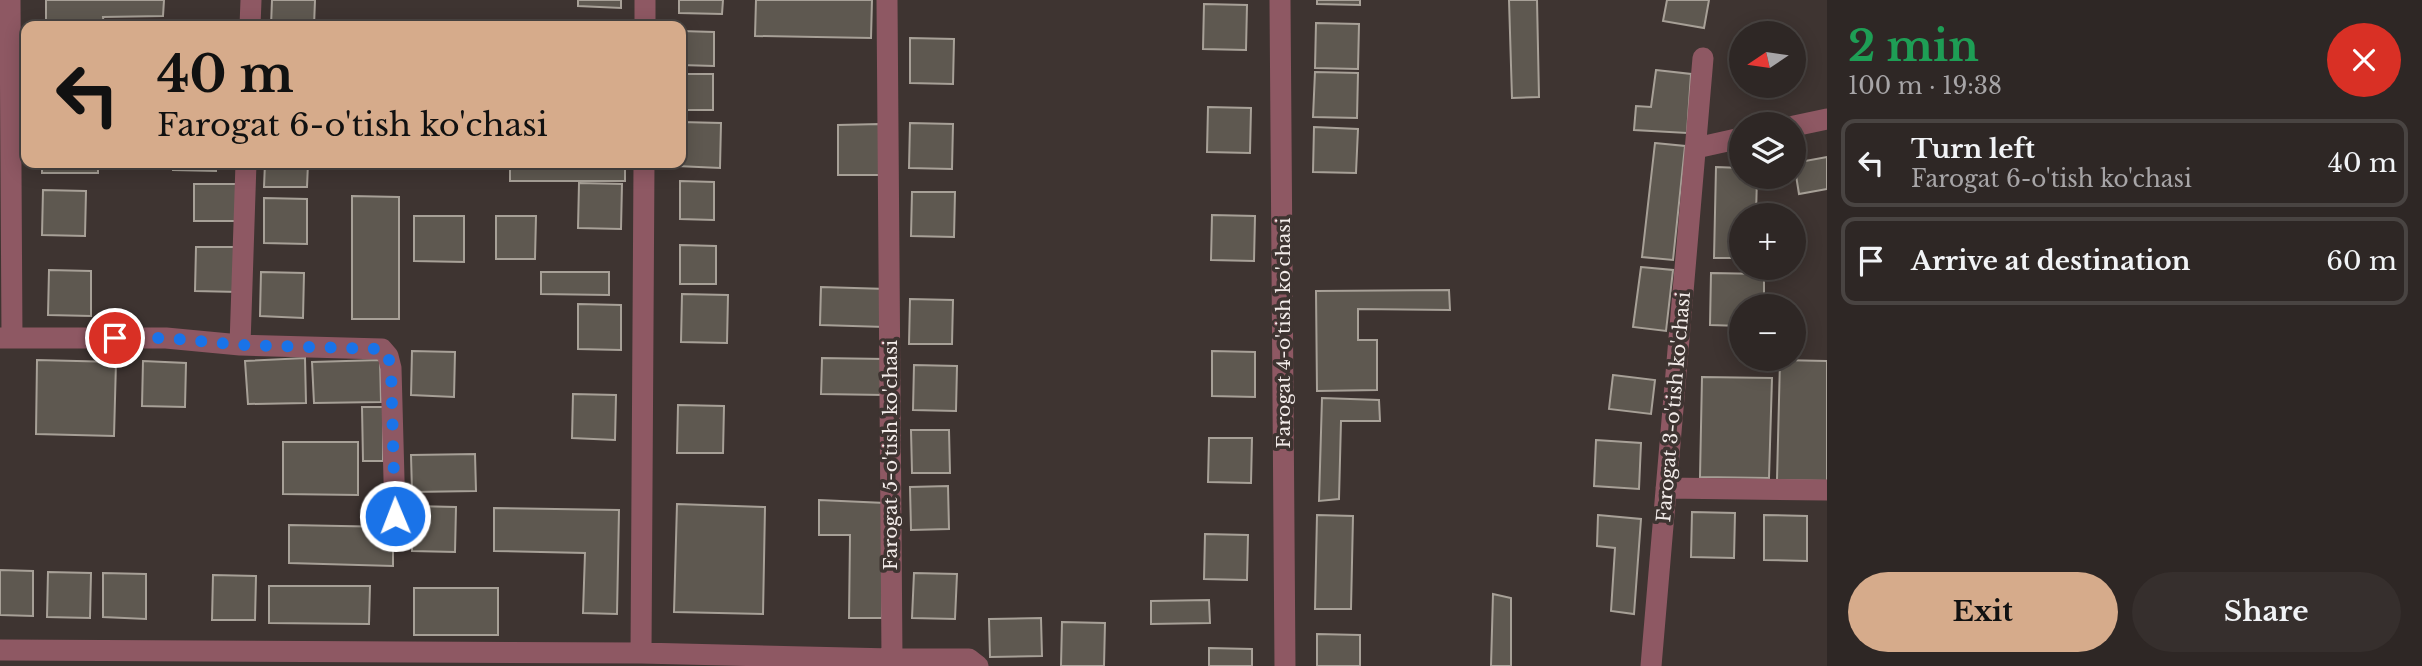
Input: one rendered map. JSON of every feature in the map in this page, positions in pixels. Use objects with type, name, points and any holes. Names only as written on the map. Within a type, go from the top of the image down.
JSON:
[{"type":"street","points":[[10,0],[6,338],[166,338],[240,345],[382,349],[388,356],[391,368],[395,516]]},
{"type":"street","points":[[250,21],[251,0]]},
{"type":"street","points":[[645,0],[645,21]]},
{"type":"street","name":"Farogat 5-o'tish ko'chasi","points":[[887,0],[892,659]]},
{"type":"street","name":"Farogat 4-o'tish ko'chasi","points":[[1280,0],[1285,666]]},
{"type":"street","name":"Farogat 3-o'tish ko'chasi","points":[[1651,666],[1703,58]]},
{"type":"street","points":[[1806,123],[1827,119]]},
{"type":"street","points":[[1696,148],[1729,141]]},
{"type":"street","points":[[240,345],[246,168]]},
{"type":"street","points":[[641,653],[644,168]]},
{"type":"street","points":[[1666,488],[1827,490]]},
{"type":"street","points":[[0,650],[641,653],[969,659],[978,666]]},
{"type":"building","points":[[46,0],[164,0],[163,16],[103,17],[103,21],[46,21]]},
{"type":"building","points":[[272,0],[315,0],[314,21],[271,21]]},
{"type":"building","points":[[578,0],[621,0],[621,8],[578,6]]},
{"type":"building","points":[[679,0],[723,0],[722,14],[679,13]]},
{"type":"building","points":[[756,0],[872,0],[871,38],[755,36]]},
{"type":"building","points":[[1317,0],[1360,0],[1360,5],[1317,4]]},
{"type":"building","points":[[1509,0],[1537,0],[1539,97],[1512,98]]},
{"type":"building","points":[[1667,0],[1709,0],[1704,28],[1663,21]]},
{"type":"building","points":[[1204,4],[1247,5],[1246,50],[1203,49]]},
{"type":"building","points":[[1316,23],[1359,24],[1358,69],[1315,68]]},
{"type":"building","points":[[686,31],[714,32],[714,66],[686,65]]},
{"type":"building","points":[[910,38],[954,39],[953,84],[910,83]]},
{"type":"building","points":[[1656,70],[1691,74],[1687,133],[1634,130],[1636,106],[1651,107]]},
{"type":"building","points":[[1315,72],[1358,73],[1357,118],[1313,117]]},
{"type":"building","points":[[686,74],[713,74],[713,110],[686,110]]},
{"type":"building","points":[[1208,107],[1251,108],[1250,153],[1207,152]]},
{"type":"building","points":[[686,122],[721,123],[720,168],[686,166]]},
{"type":"building","points":[[910,123],[953,124],[952,169],[909,168]]},
{"type":"building","points":[[879,124],[881,175],[838,175],[838,125]]},
{"type":"building","points":[[1314,127],[1358,129],[1356,173],[1313,172]]},
{"type":"building","points":[[1655,143],[1685,146],[1673,260],[1642,257]]},
{"type":"building","points":[[1827,157],[1827,189],[1799,194],[1798,189],[1806,189],[1806,161]]},
{"type":"building","points":[[1716,167],[1729,168],[1729,189],[1757,189],[1756,203],[1729,203],[1729,258],[1714,258]]},
{"type":"building","points":[[42,168],[98,168],[98,173],[42,173]]},
{"type":"building","points":[[173,168],[216,168],[216,171]]},
{"type":"building","points":[[265,168],[308,168],[307,187],[264,187]]},
{"type":"building","points":[[510,168],[625,168],[625,181],[510,181]]},
{"type":"building","points":[[680,181],[714,182],[714,220],[680,219]]},
{"type":"building","points":[[579,183],[622,184],[621,229],[578,228]]},
{"type":"building","points":[[194,184],[237,184],[237,221],[194,221]]},
{"type":"building","points":[[43,190],[86,191],[85,236],[42,235]]},
{"type":"building","points":[[912,192],[955,192],[954,237],[911,236]]},
{"type":"building","points":[[352,196],[399,197],[399,319],[352,319]]},
{"type":"building","points":[[264,198],[307,199],[307,244],[264,243]]},
{"type":"building","points":[[1212,215],[1255,216],[1254,261],[1211,260]]},
{"type":"building","points":[[414,216],[464,216],[464,262],[414,261]]},
{"type":"building","points":[[496,216],[536,216],[535,259],[496,259]]},
{"type":"building","points":[[680,245],[716,246],[716,284],[680,284]]},
{"type":"building","points":[[196,247],[239,247],[238,292],[195,291]]},
{"type":"building","points":[[1641,267],[1673,270],[1666,331],[1633,327]]},
{"type":"building","points":[[49,270],[91,271],[91,316],[48,315]]},
{"type":"building","points":[[261,272],[304,273],[303,318],[260,316]]},
{"type":"building","points":[[541,272],[609,272],[609,295],[541,294]]},
{"type":"building","points":[[1711,273],[1729,273],[1729,280],[1764,280],[1764,294],[1729,294],[1729,326],[1710,325]]},
{"type":"building","points":[[821,287],[887,289],[885,327],[820,325]]},
{"type":"building","points":[[1449,290],[1450,310],[1358,309],[1358,340],[1377,340],[1377,390],[1317,391],[1316,291]]},
{"type":"building","points":[[682,294],[728,295],[727,343],[681,342]]},
{"type":"building","points":[[910,299],[953,300],[952,344],[909,344]]},
{"type":"building","points":[[578,304],[621,305],[621,350],[578,349]]},
{"type":"building","points":[[412,351],[455,352],[454,397],[411,395]]},
{"type":"building","points":[[1212,351],[1255,352],[1255,397],[1212,396]]},
{"type":"building","points":[[305,358],[306,403],[248,404],[245,361]]},
{"type":"building","points":[[822,358],[885,359],[884,395],[821,394]]},
{"type":"building","points":[[37,360],[116,362],[114,436],[36,434]]},
{"type":"building","points":[[380,360],[381,402],[314,403],[312,362]]},
{"type":"building","points":[[143,361],[186,363],[185,407],[142,406]]},
{"type":"building","points":[[1806,361],[1827,361],[1827,481],[1777,480],[1780,371],[1806,371]]},
{"type":"building","points":[[914,365],[957,366],[956,411],[913,410]]},
{"type":"building","points":[[1613,375],[1655,380],[1651,414],[1609,409]]},
{"type":"building","points":[[1702,377],[1772,378],[1769,478],[1700,477]]},
{"type":"building","points":[[573,394],[616,395],[615,440],[572,438]]},
{"type":"building","points":[[1322,398],[1379,400],[1380,421],[1341,421],[1339,499],[1319,501]]},
{"type":"building","points":[[678,405],[724,406],[723,453],[677,453]]},
{"type":"building","points":[[362,407],[383,407],[383,461],[363,461]]},
{"type":"building","points":[[911,430],[949,430],[950,473],[912,473]]},
{"type":"building","points":[[1209,438],[1252,438],[1251,483],[1208,482]]},
{"type":"building","points":[[1596,440],[1641,443],[1639,489],[1594,486]]},
{"type":"building","points":[[283,442],[358,442],[358,495],[283,494]]},
{"type":"building","points":[[475,454],[476,491],[412,492],[411,455]]},
{"type":"building","points":[[948,486],[949,529],[911,530],[910,487]]},
{"type":"building","points":[[819,500],[885,503],[882,618],[849,618],[850,535],[819,535]]},
{"type":"building","points":[[677,504],[765,507],[763,614],[674,612]]},
{"type":"building","points":[[413,506],[456,507],[455,552],[412,551]]},
{"type":"building","points":[[494,508],[619,510],[617,614],[583,613],[585,553],[494,551]]},
{"type":"building","points":[[1692,512],[1735,513],[1734,558],[1691,557]]},
{"type":"building","points":[[1317,515],[1353,516],[1351,609],[1315,609]]},
{"type":"building","points":[[1598,515],[1641,519],[1634,614],[1611,611],[1615,548],[1597,546]]},
{"type":"building","points":[[1764,515],[1807,516],[1807,561],[1764,560]]},
{"type":"building","points":[[289,525],[393,527],[393,566],[289,563]]},
{"type":"building","points":[[1205,534],[1248,535],[1247,580],[1204,579]]},
{"type":"building","points":[[0,570],[33,571],[33,616],[0,615]]},
{"type":"building","points":[[48,572],[91,573],[90,618],[47,617]]},
{"type":"building","points":[[103,573],[146,574],[146,619],[103,617]]},
{"type":"building","points":[[914,573],[957,574],[955,619],[912,618]]},
{"type":"building","points":[[213,575],[256,576],[255,620],[212,620]]},
{"type":"building","points":[[269,586],[370,586],[369,624],[269,623]]},
{"type":"building","points":[[414,588],[498,588],[498,635],[414,635]]},
{"type":"building","points":[[1493,594],[1511,598],[1511,666],[1491,666]]},
{"type":"building","points":[[1209,600],[1210,623],[1151,624],[1151,601]]},
{"type":"building","points":[[1041,618],[1042,656],[990,657],[989,619]]},
{"type":"building","points":[[1062,622],[1105,623],[1104,666],[1061,666]]},
{"type":"building","points":[[1317,634],[1360,635],[1360,666],[1317,666]]},
{"type":"building","points":[[1209,648],[1252,649],[1252,666],[1209,666]]},
{"type":"route","points":[[115,338],[382,349],[388,356],[391,368],[395,516]]}]
